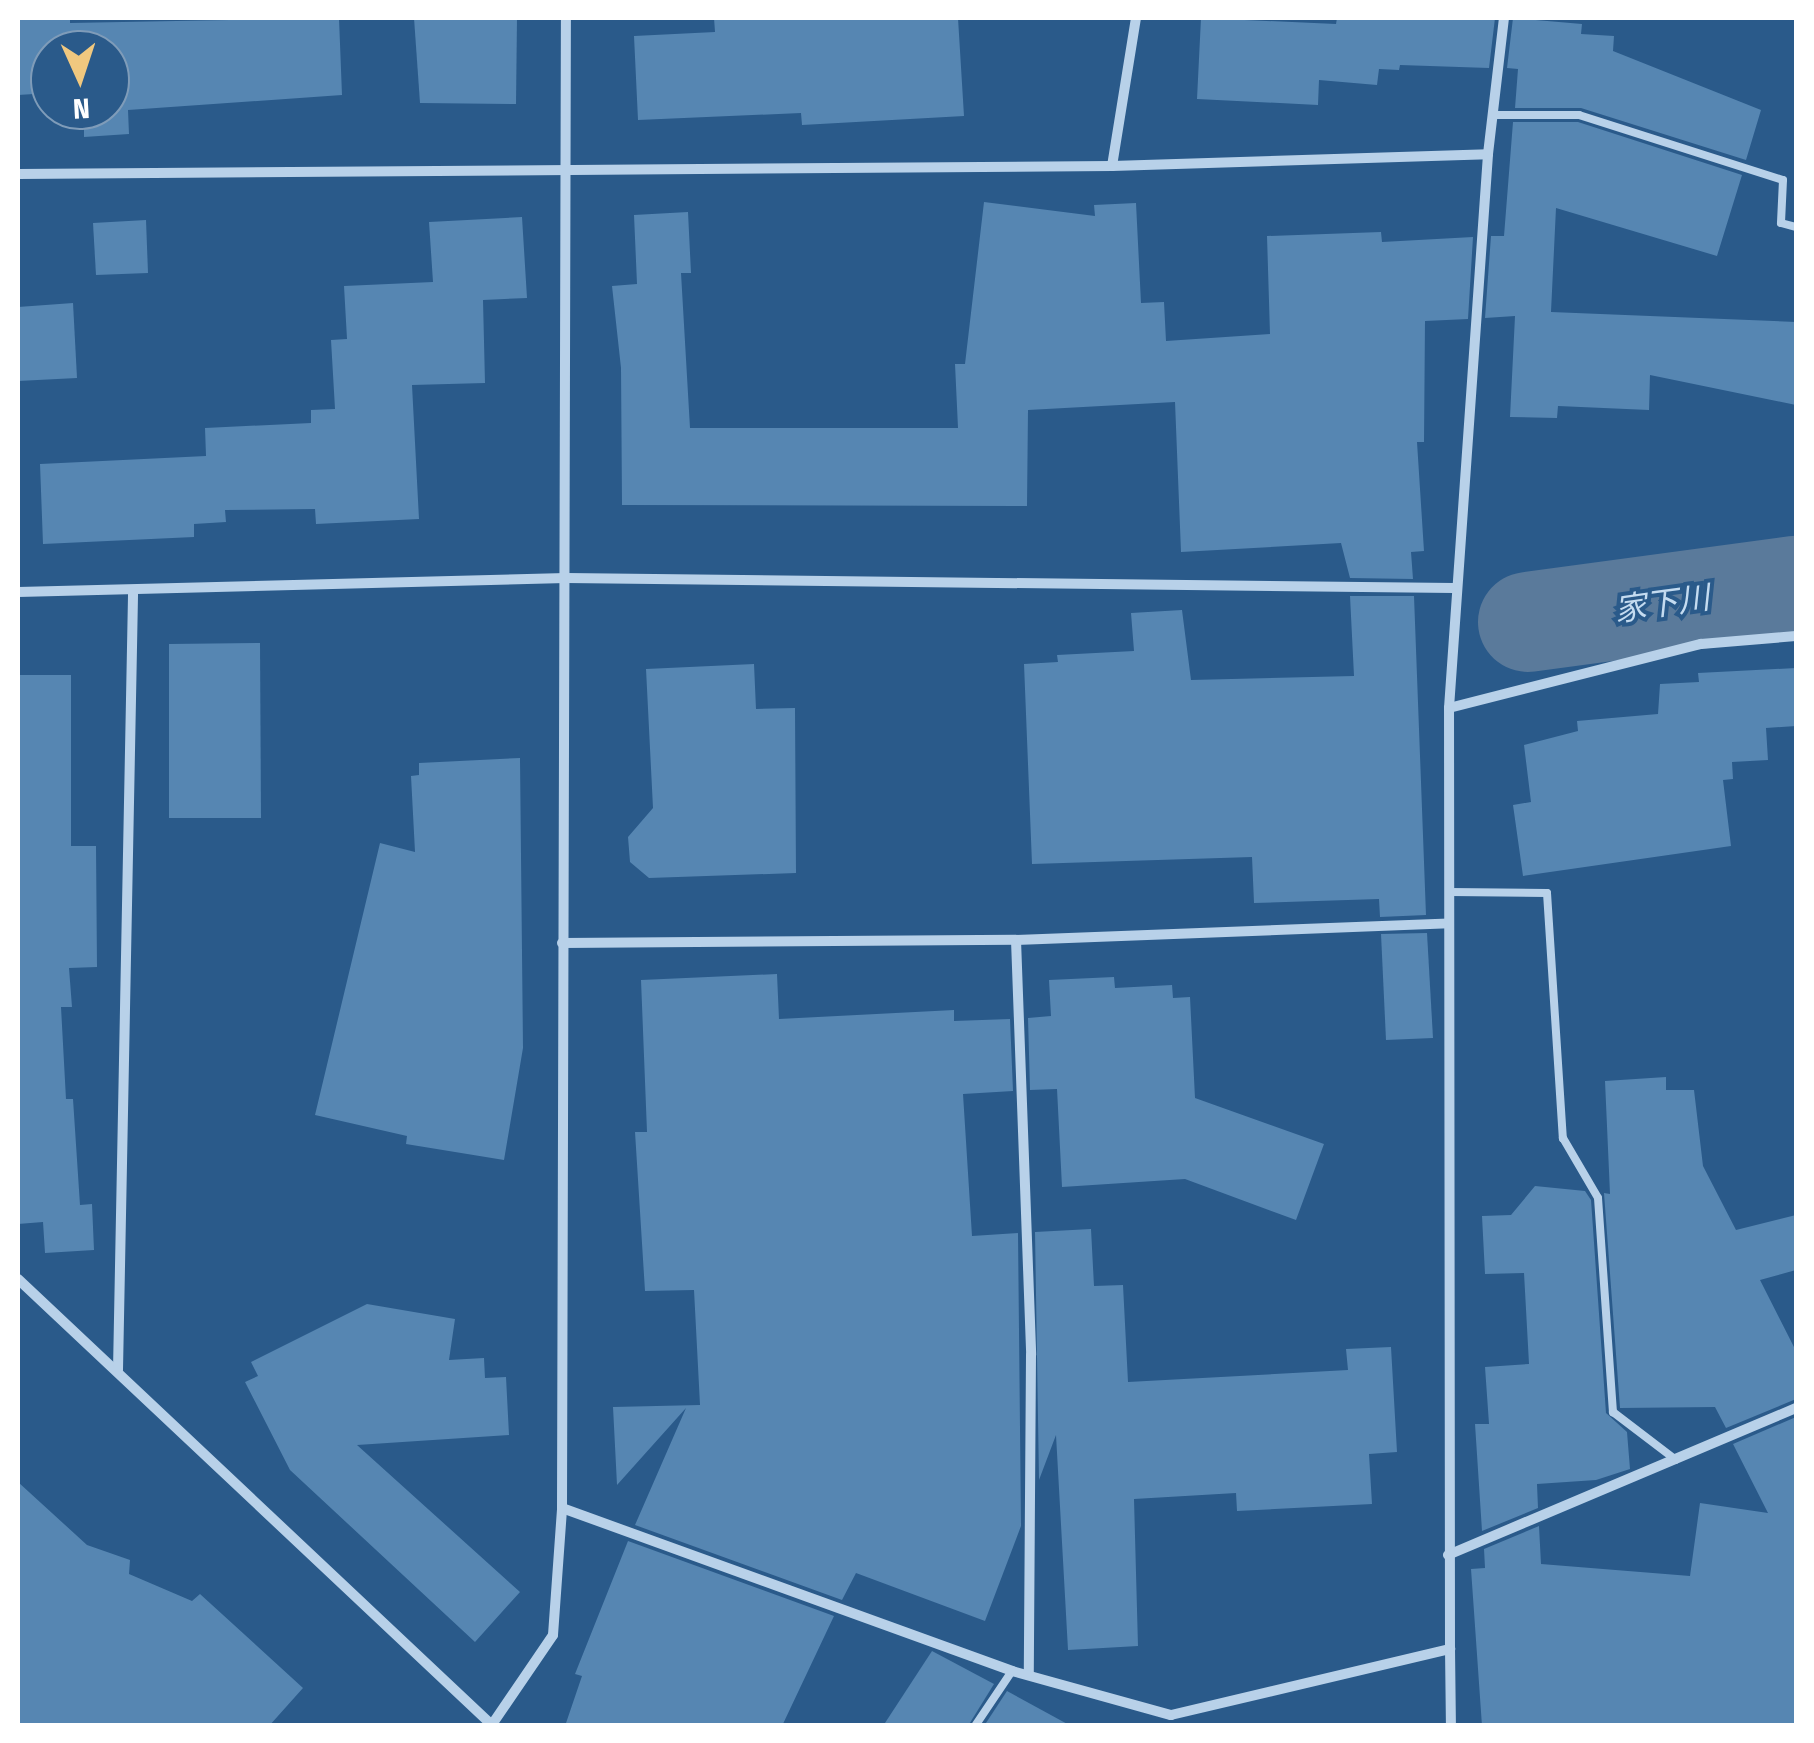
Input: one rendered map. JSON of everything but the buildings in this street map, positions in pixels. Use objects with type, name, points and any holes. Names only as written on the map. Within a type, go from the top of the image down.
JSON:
[{"type":"street","points":[[18,1279],[492,1725],[553,1635],[562,1508],[566,18]]},
{"type":"street","points":[[1112,166],[1136,18]]},
{"type":"street","points":[[1451,1726],[1449,708],[1454,588],[1488,154],[1504,18]]},
{"type":"street","points":[[18,174],[563,165],[1112,166],[1488,154]]},
{"type":"street","points":[[18,592],[133,594],[566,578],[1454,588]]},
{"type":"street","points":[[118,1370],[133,594]]},
{"type":"street","points":[[1449,708],[1701,644],[1796,636]]},
{"type":"street","points":[[562,943],[1016,940],[1449,923]]},
{"type":"street","points":[[1016,940],[1031,1355],[1029,1672]]},
{"type":"street","points":[[1448,1555],[1678,1462],[1796,1408]]},
{"type":"street","points":[[562,1508],[1012,1671],[1029,1672],[1171,1715],[1450,1649]]},
{"type":"lane","points":[[1493,115],[1579,114],[1783,180],[1781,223],[1796,227]]},
{"type":"lane","points":[[1450,892],[1546,892],[1562,1138],[1598,1198],[1613,1412],[1678,1462]]},
{"type":"lane","points":[[974,1726],[1012,1671]]},
{"type":"waterway","name":"家下川","points":[[1528,622],[1796,586]]}]
